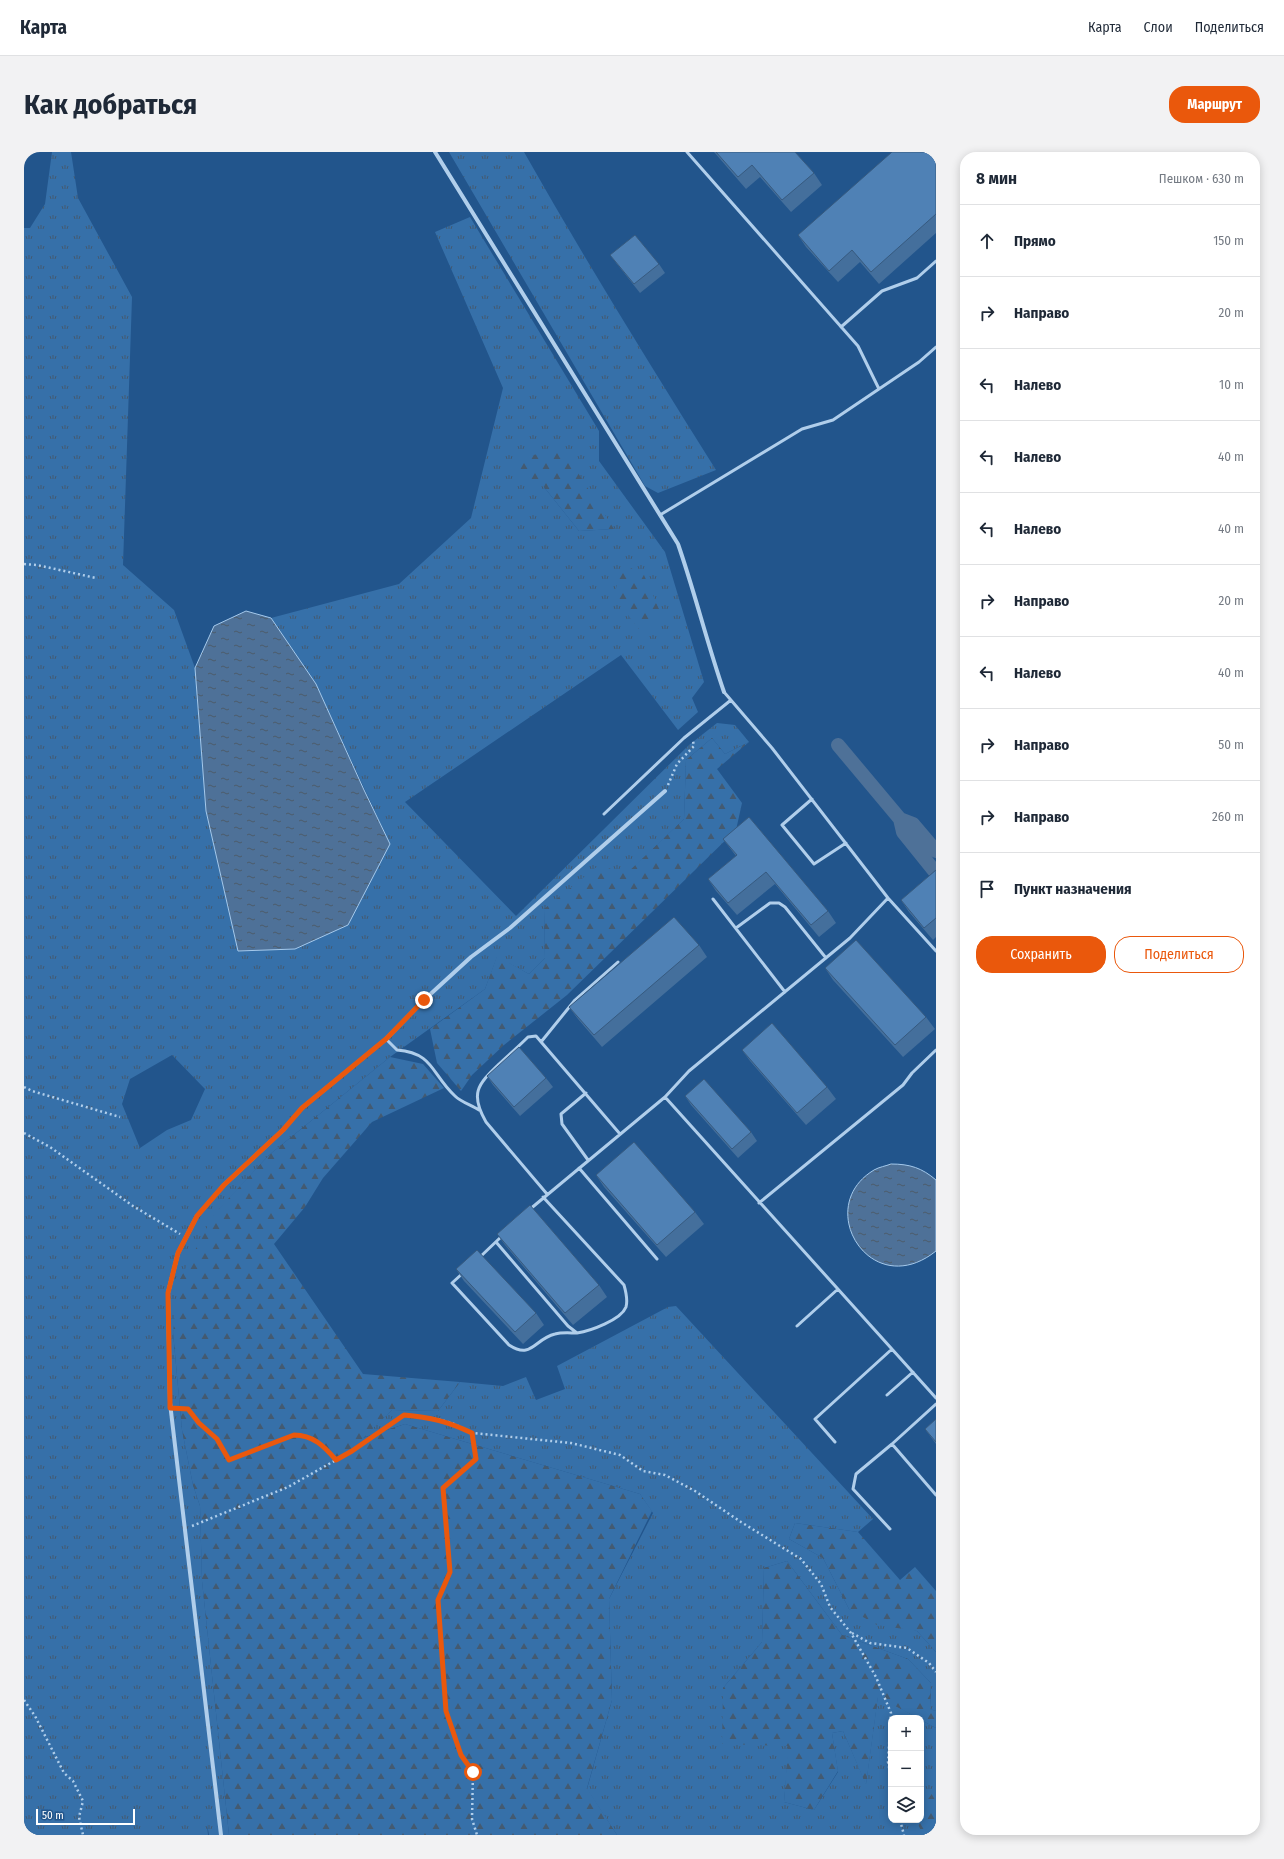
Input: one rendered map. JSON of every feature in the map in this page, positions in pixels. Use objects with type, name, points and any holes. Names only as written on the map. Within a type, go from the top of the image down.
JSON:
[{"type":"street","points":[[435,152],[678,544],[689,575],[709,648],[724,692]]},
{"type":"street","points":[[221,1835],[170,1408],[168,1293],[178,1253],[197,1216],[224,1185],[283,1130],[302,1108],[386,1039],[424,1000],[471,957],[510,928],[665,791]]},
{"type":"lane","points":[[687,152],[858,346],[879,389]]},
{"type":"lane","points":[[841,327],[882,291],[917,278],[936,261]]},
{"type":"lane","points":[[660,515],[802,428],[833,420],[919,362],[936,347]]},
{"type":"lane","points":[[724,692],[772,748],[888,898],[936,951]]},
{"type":"lane","points":[[604,814],[692,732],[731,700]]},
{"type":"lane","points":[[812,799],[782,825],[814,864],[846,843]]},
{"type":"lane","points":[[528,1212],[543,1197],[665,1097],[689,1071],[850,938],[888,898]]},
{"type":"lane","points":[[713,899],[785,992]]},
{"type":"lane","points":[[736,928],[770,903],[779,903],[826,958]]},
{"type":"lane","points":[[541,1042],[575,1000],[618,962]]},
{"type":"lane","points":[[547,1194],[486,1122],[479,1110],[477,1098],[481,1080],[528,1037],[536,1036],[620,1134]]},
{"type":"lane","points":[[386,1039],[397,1050],[410,1051],[423,1057],[455,1096],[479,1110]]},
{"type":"lane","points":[[760,1203],[903,1085],[912,1073],[936,1050]]},
{"type":"lane","points":[[586,1093],[561,1114],[562,1124],[588,1160]]},
{"type":"lane","points":[[665,1097],[936,1398]]},
{"type":"lane","points":[[579,1168],[658,1259]]},
{"type":"lane","points":[[468,1267],[452,1283],[509,1345],[518,1351],[524,1352],[530,1350],[543,1339],[556,1334],[586,1332],[620,1316],[626,1307],[627,1297],[624,1285],[543,1197]]},
{"type":"lane","points":[[474,1262],[506,1232]]},
{"type":"lane","points":[[496,1242],[568,1326],[577,1333]]},
{"type":"lane","points":[[797,1326],[838,1289]]},
{"type":"lane","points":[[835,1442],[815,1419],[892,1349]]},
{"type":"lane","points":[[887,1395],[913,1372]]},
{"type":"lane","points":[[890,1529],[853,1489],[856,1474],[936,1404]]},
{"type":"lane","points":[[892,1444],[936,1495]]},
{"type":"path","points":[[24,564],[37,565],[96,578]]},
{"type":"path","points":[[665,791],[677,764],[694,746],[692,732]]},
{"type":"path","points":[[24,1087],[32,1091],[120,1117]]},
{"type":"path","points":[[24,1133],[50,1147],[133,1206],[186,1238]]},
{"type":"path","points":[[170,1408],[188,1409],[199,1423],[217,1439],[229,1460],[294,1435],[305,1435],[320,1442],[336,1460]]},
{"type":"path","points":[[185,1529],[288,1487],[352,1451],[404,1415],[432,1418],[452,1423],[472,1433],[570,1443],[620,1455],[643,1471],[665,1475],[695,1491],[741,1522],[801,1559],[821,1584],[830,1607],[851,1633],[876,1676],[890,1713],[888,1751]]},
{"type":"path","points":[[472,1433],[476,1459],[443,1488],[450,1572],[438,1600],[446,1711],[461,1755],[473,1772],[472,1819],[477,1835]]},
{"type":"path","points":[[851,1633],[870,1642],[907,1648],[928,1663],[936,1672]]},
{"type":"path","points":[[24,1700],[35,1716],[64,1773],[72,1781],[83,1801],[79,1817],[83,1835]]},
{"type":"path","points":[[901,1823],[904,1835]]},
{"type":"green space","points":[[52,152],[71,152],[78,198],[132,297],[123,565],[174,610],[195,668],[206,811],[238,950],[390,844],[316,684],[271,618],[399,584],[471,518],[503,388],[435,232],[470,217],[599,431],[599,461],[665,552],[704,682],[692,698],[698,712],[678,730],[621,655],[405,802],[516,916],[689,745],[717,723],[735,725],[749,742],[725,754],[712,738],[686,760],[684,819],[626,875],[544,909],[545,958],[529,974],[497,957],[485,989],[390,1057],[269,1155],[214,1215],[173,1332],[182,1430],[193,1485],[200,1506],[202,1581],[229,1835],[209,1835],[207,1824],[208,1835],[24,1835],[24,228],[30,228],[45,204]],"holes":[[[544,487],[613,529],[579,531]],[[172,1055],[205,1089],[191,1120],[167,1130],[140,1148],[122,1104],[130,1079]]]},
{"type":"green space","points":[[449,152],[524,152],[618,312],[716,470],[658,493],[645,486]]},
{"type":"green space","points":[[562,448],[614,529],[579,531],[544,487],[515,473],[513,460]]},
{"type":"green space","points":[[623,564],[644,575],[662,616],[641,632],[614,596]]},
{"type":"green space","points":[[712,738],[725,754],[749,742],[717,769],[742,803],[736,830],[567,995],[504,1045],[472,1075],[461,1091],[437,1063],[430,1029],[485,989],[497,956],[529,974],[545,958],[544,909],[599,865],[626,874],[684,819],[686,760]]},
{"type":"green space","points":[[390,1057],[423,1064],[444,1088],[372,1122],[323,1178],[305,1207],[274,1244],[363,1374],[460,1382],[438,1411],[392,1410],[363,1438],[405,1424],[640,1494],[652,1511],[609,1599],[612,1700],[587,1788],[617,1835],[229,1835],[202,1581],[200,1506],[193,1485],[182,1430],[173,1332],[180,1279],[214,1214],[269,1155]]},
{"type":"green space","points":[[676,1306],[873,1519],[858,1532],[795,1523],[789,1539],[823,1558],[849,1609],[917,1631],[936,1652],[936,1711],[930,1709],[931,1683],[908,1659],[842,1635],[787,1561],[764,1568],[762,1642],[723,1688],[789,1745],[784,1802],[814,1810],[838,1772],[832,1733],[843,1731],[866,1784],[878,1696],[913,1715],[888,1715],[888,1823],[924,1823],[924,1722],[936,1728],[936,1835],[617,1835],[587,1789],[612,1700],[609,1599],[653,1513],[640,1494],[405,1424],[362,1438],[392,1410],[438,1411],[460,1382],[503,1386],[526,1377],[536,1400],[565,1389],[557,1366],[668,1307]]},
{"type":"green space","points":[[795,1523],[858,1532],[900,1580],[915,1567],[936,1591],[936,1652],[917,1631],[877,1625],[849,1609],[823,1558],[789,1539]]},
{"type":"green space","points":[[787,1561],[842,1635],[908,1659],[931,1683],[930,1709],[936,1711],[936,1728],[924,1722],[924,1715],[912,1715],[878,1697],[866,1785],[843,1731],[832,1733],[838,1771],[814,1810],[784,1802],[788,1746],[722,1744],[723,1688],[762,1642],[764,1568]]},
{"type":"green space","points":[[936,1788],[936,1835],[923,1835],[917,1823],[924,1823],[924,1805]]},
{"type":"water","points":[[246,611],[271,618],[316,684],[390,844],[348,925],[295,949],[238,951],[206,811],[195,668],[214,626]]},
{"type":"water","points":[[891,1164],[904,1165],[921,1170],[936,1180],[936,1251],[912,1264],[890,1265],[871,1258],[857,1244],[849,1226],[848,1206],[856,1186],[874,1170]]},
{"type":"building","points":[[716,152],[795,152],[814,173],[782,200],[752,165],[738,177]]},
{"type":"building","points":[[892,152],[929,152],[936,160],[936,214],[871,272],[852,250],[829,271],[798,235]]},
{"type":"building","points":[[635,235],[659,264],[634,284],[610,255]]},
{"type":"building","points":[[749,817],[828,911],[811,925],[766,872],[728,903],[708,879],[737,855],[723,839]]},
{"type":"building","points":[[936,870],[936,918],[924,928],[901,900]]},
{"type":"building","points":[[674,917],[699,945],[594,1035],[569,1007]]},
{"type":"building","points":[[856,940],[926,1017],[895,1045],[825,968]]},
{"type":"building","points":[[772,1023],[827,1087],[797,1113],[742,1050]]},
{"type":"building","points":[[519,1047],[546,1078],[514,1107],[487,1076]]},
{"type":"building","points":[[704,1079],[751,1132],[732,1149],[685,1096]]},
{"type":"building","points":[[634,1142],[695,1212],[657,1245],[596,1175]]},
{"type":"building","points":[[530,1205],[599,1285],[565,1313],[497,1234]]},
{"type":"building","points":[[477,1250],[536,1313],[515,1332],[456,1269]]},
{"type":"building","points":[[936,1419],[936,1442],[925,1429]]},
{"type":"waterway","points":[[838,745],[900,819],[913,824],[936,851]]},
{"type":"waterway","points":[[900,819],[903,832],[936,873]]},
{"type":"route","points":[[424,1000],[386,1039],[302,1108],[283,1130],[224,1185],[197,1216],[178,1253],[168,1293],[170,1408],[188,1409],[199,1423],[217,1439],[229,1460],[294,1435],[305,1435],[320,1442],[336,1460],[352,1451],[404,1415],[432,1418],[452,1423],[472,1433],[476,1459],[443,1488],[450,1572],[438,1600],[446,1711],[461,1755],[473,1772]]}]
